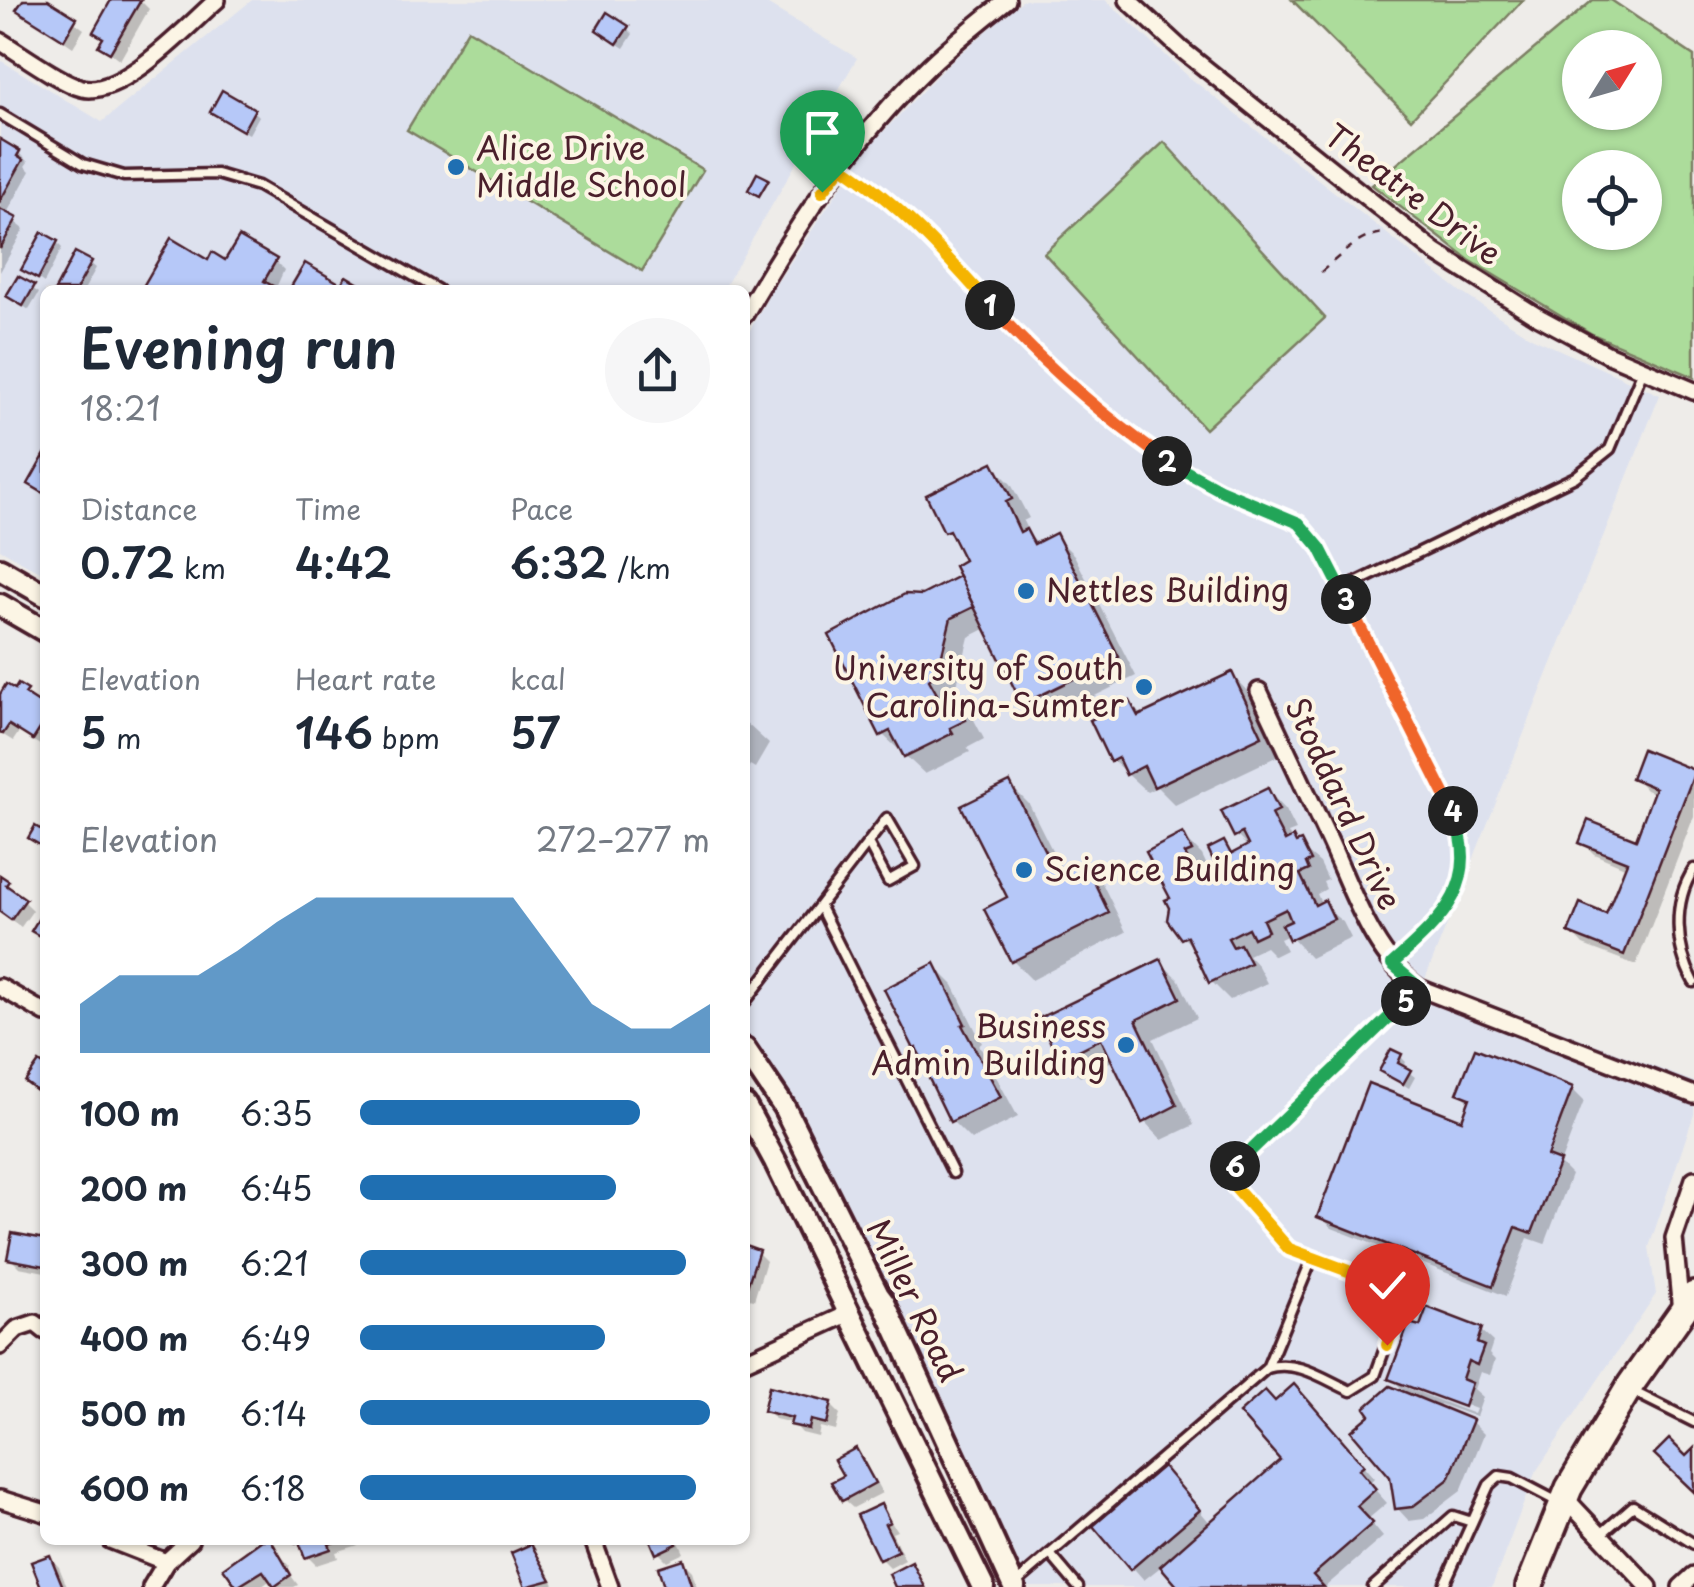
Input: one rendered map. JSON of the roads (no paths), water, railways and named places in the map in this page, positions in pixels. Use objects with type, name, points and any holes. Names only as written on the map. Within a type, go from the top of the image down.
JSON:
[{"type":"highway","points":[[1529,1587],[1564,1501],[1628,1389],[1687,1303]]},
{"type":"street","points":[[0,41],[80,88],[100,90],[126,79],[217,0]]},
{"type":"street","points":[[750,306],[803,218],[842,166],[919,76],[1007,0]]},
{"type":"street","name":"Theatre Drive","points":[[1128,0],[1181,49],[1403,228],[1496,292],[1643,370],[1694,392]]},
{"type":"street","points":[[0,568],[40,591]]},
{"type":"street","points":[[0,605],[40,628]]},
{"type":"street","name":"Stoddard Drive","points":[[1260,691],[1358,902],[1392,964],[1420,988],[1694,1096]]},
{"type":"street","points":[[0,987],[40,1010]]},
{"type":"street","name":"Miller Road","points":[[750,1056],[784,1107],[884,1303],[1013,1587]]},
{"type":"street","name":"Miller Road","points":[[750,1116],[984,1587]]},
{"type":"street","points":[[1687,1303],[1674,1238],[1694,1180]]},
{"type":"street","points":[[750,1359],[850,1313]]},
{"type":"street","points":[[0,1346],[25,1324],[36,1322],[40,1326]]},
{"type":"street","points":[[0,1499],[40,1511]]},
{"type":"street","points":[[1564,1501],[1649,1587]]},
{"type":"street","points":[[123,1545],[166,1562]]},
{"type":"street","points":[[151,1587],[166,1562],[185,1545]]},
{"type":"street","points":[[595,1545],[610,1587]]},
{"type":"street","points":[[1682,1587],[1694,1575]]},
{"type":"lane","points":[[0,114],[83,164],[124,176],[216,174],[258,186],[429,285]]},
{"type":"lane","points":[[1392,964],[1450,908],[1464,854],[1450,804],[1342,590],[1575,477],[1598,462],[1610,449],[1643,370]]},
{"type":"lane","points":[[750,996],[887,818],[915,866],[888,881],[868,843]]},
{"type":"lane","points":[[1694,870],[1679,909],[1686,966],[1694,982]]},
{"type":"lane","points":[[820,907],[953,1173]]},
{"type":"lane","points":[[1013,1587],[1267,1368],[1302,1368],[1350,1391],[1375,1376],[1406,1292],[1289,1249],[1225,1176],[1420,988]]},
{"type":"lane","points":[[1267,1368],[1312,1259]]},
{"type":"lane","points":[[1628,1389],[1694,1422]]},
{"type":"lane","points":[[1443,1587],[1489,1485],[1499,1476],[1564,1501]]},
{"type":"lane","points":[[1600,1535],[1634,1506],[1694,1544]]},
{"type":"lane","points":[[1373,1587],[1453,1516],[1472,1522]]},
{"type":"lane","points":[[1050,1554],[1078,1587]]},
{"type":"place","name":"Alice Drive Middle School","points":[[456,167]]},
{"type":"place","name":"Nettles Building","points":[[1026,591]]},
{"type":"place","name":"University of South Carolina-Sumter","points":[[1144,687]]},
{"type":"place","name":"Science Building","points":[[1024,870]]},
{"type":"place","name":"Business Admin Building","points":[[1126,1045]]}]
